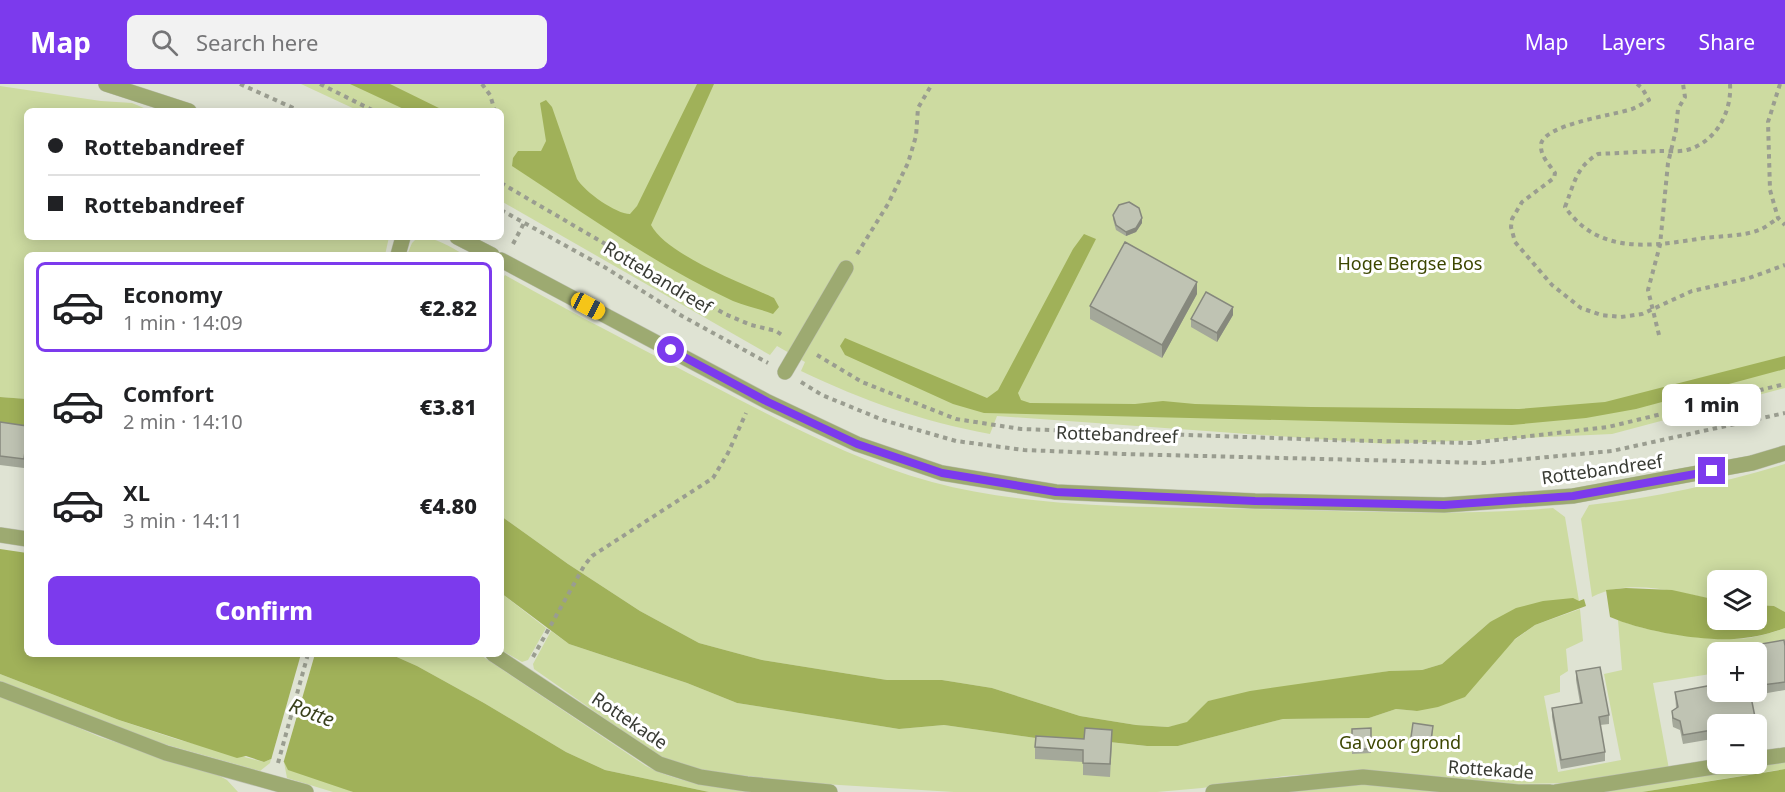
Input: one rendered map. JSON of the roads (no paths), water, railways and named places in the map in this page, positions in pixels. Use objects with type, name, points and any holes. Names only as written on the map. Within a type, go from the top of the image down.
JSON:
[{"type":"street","points":[[106,84],[180,108]]},
{"type":"street","points":[[463,240],[486,252]]},
{"type":"street","name":"Rottebandreef","points":[[504,262],[755,394],[857,444],[942,473],[1056,492],[1255,501],[1444,505],[1573,496],[1752,463],[1785,453]]},
{"type":"street","points":[[784,372],[846,268]]},
{"type":"street","points":[[0,535],[24,539]]},
{"type":"street","name":"Rottekade","points":[[498,657],[659,764],[700,777],[830,792]]},
{"type":"street","points":[[0,689],[166,753],[306,792]]},
{"type":"street","points":[[1767,757],[1785,755]]},
{"type":"street","name":"Rottekade","points":[[1556,792],[1707,768]]},
{"type":"street","name":"Rottekade","points":[[1213,792],[1363,777],[1518,792],[1550,792]]},
{"type":"water","points":[[350,84],[390,84],[439,108],[402,108]]},
{"type":"water","points":[[697,84],[714,84],[651,225],[672,247],[706,267],[774,298],[779,307],[773,314],[733,301],[704,287],[620,238],[512,166],[513,158],[518,151],[541,151],[546,141],[540,103],[546,100],[552,107],[577,179],[601,201],[630,214],[637,206]]},
{"type":"water","points":[[1084,234],[1096,239],[1018,393],[1021,400],[1030,403],[1135,404],[1163,401],[1311,407],[1519,409],[1605,402],[1785,356],[1785,369],[1636,409],[1586,418],[1512,425],[984,413],[953,404],[845,355],[840,346],[845,338],[987,398],[998,390],[1073,249]]},
{"type":"water","points":[[0,397],[24,399],[24,427],[0,424]]},
{"type":"water","points":[[504,518],[640,611],[699,643],[762,660],[887,680],[942,680],[992,688],[1080,716],[1136,725],[1168,727],[1187,722],[1208,701],[1250,691],[1389,671],[1422,670],[1442,664],[1490,622],[1516,608],[1543,601],[1573,598],[1579,601],[1584,599],[1586,606],[1535,625],[1515,639],[1465,697],[1438,707],[1417,711],[1396,709],[1369,718],[1283,719],[1178,746],[1147,746],[1081,739],[1072,743],[944,725],[899,729],[737,703],[687,683],[569,644],[504,595]]},
{"type":"water","name":"Rotte","points":[[0,549],[24,553],[24,657],[397,657],[484,703],[566,752],[605,770],[709,792],[353,792],[288,770],[284,762],[271,759],[264,762],[246,756],[237,758],[119,720],[0,674]]},
{"type":"water","points":[[1626,588],[1672,590],[1707,598],[1707,630],[1767,630],[1767,606],[1774,606],[1785,612],[1785,628],[1753,637],[1734,639],[1688,637],[1654,631],[1610,617],[1606,590]]},
{"type":"water","points":[[1785,769],[1785,792],[1642,792],[1767,774]]},
{"type":"park label","name":"Hoge Bergse Bos","points":[[1410,263]]},
{"type":"park label","name":"Ga voor grond","points":[[1400,742]]}]
